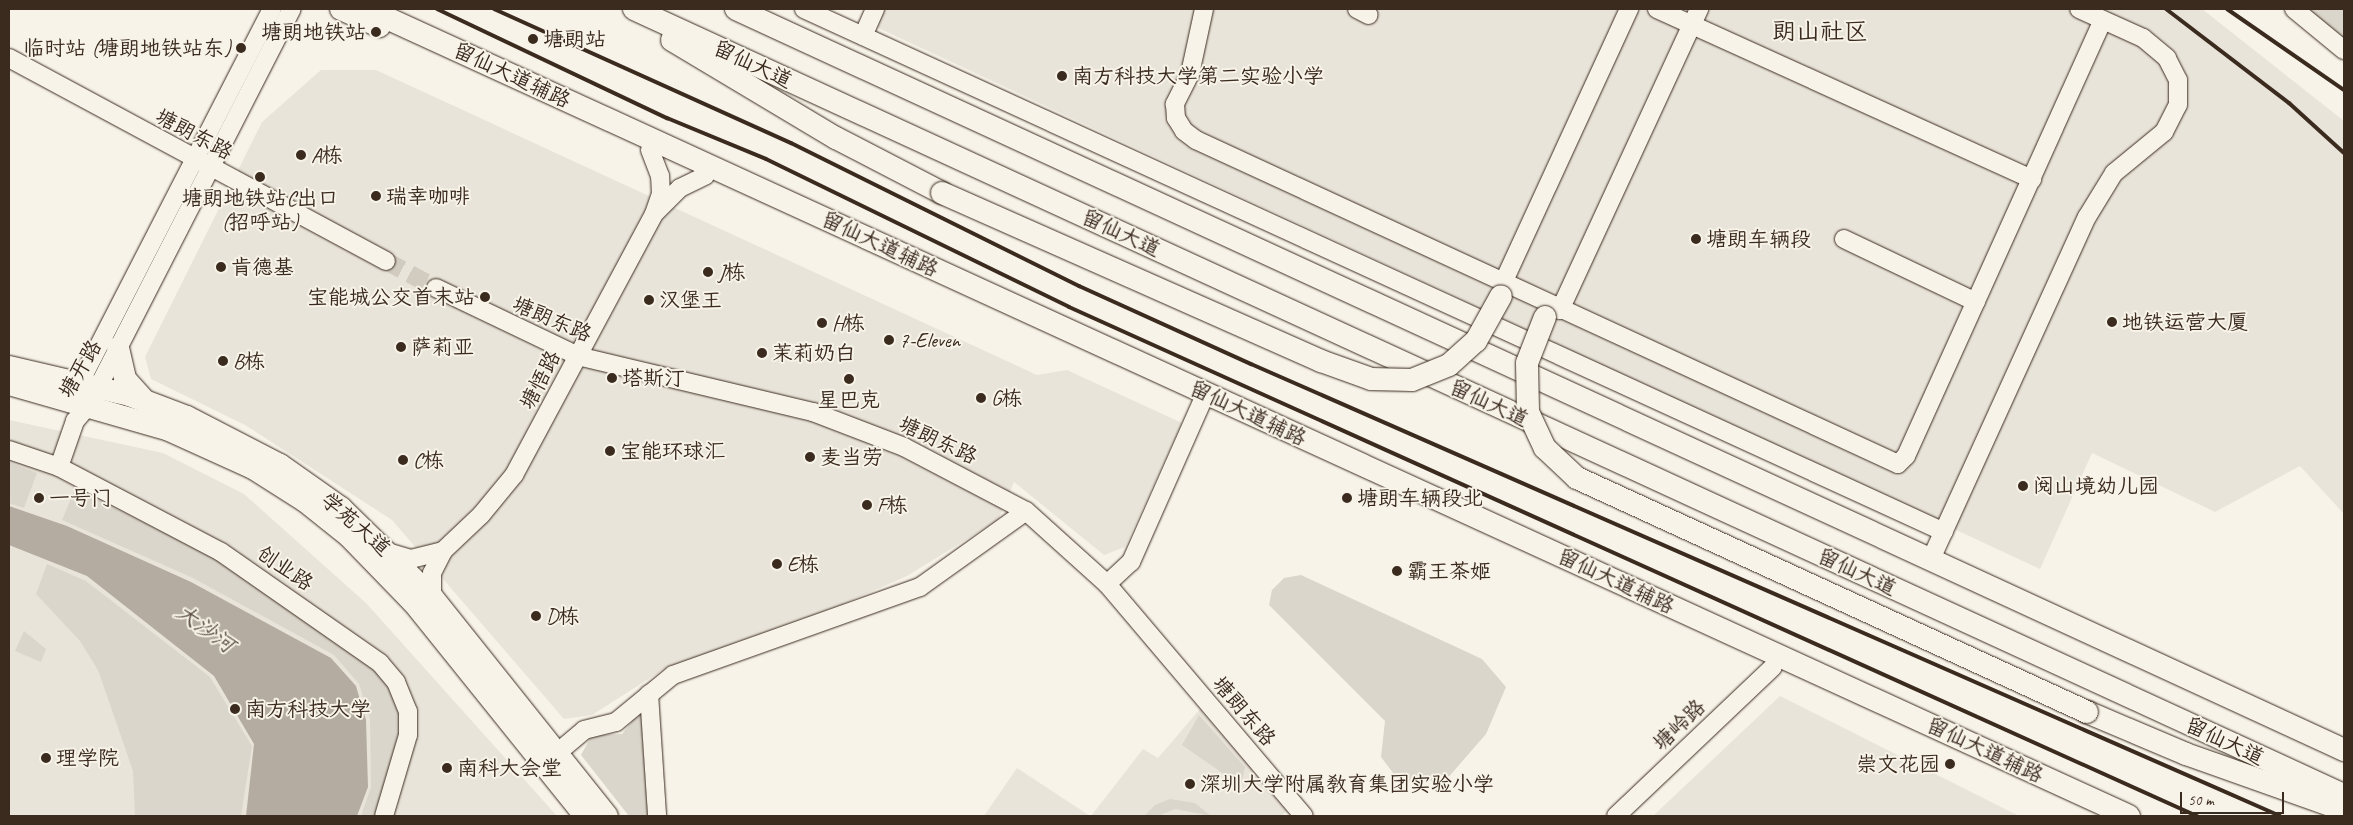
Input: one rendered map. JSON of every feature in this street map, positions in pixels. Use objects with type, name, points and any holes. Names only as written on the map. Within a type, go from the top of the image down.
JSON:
[{"type":"main road","name":"留仙大道辅路","points":[[341,9],[705,176],[2130,816]]},
{"type":"main road","name":"留仙大道辅路","points":[[367,9],[1204,399],[1773,667],[2099,816]]},
{"type":"main road","points":[[620,9],[836,138],[942,193],[1349,373],[1371,379],[1412,380],[1449,365],[1476,341],[1503,288]]},
{"type":"main road","name":"留仙大道","points":[[634,9],[2344,795]]},
{"type":"main road","name":"留仙大道","points":[[736,9],[2344,750]]},
{"type":"main road","points":[[1552,311],[1527,363],[1528,412],[1545,448],[1577,478],[2088,712],[2195,758],[2344,810]]},
{"type":"main road","points":[[118,348],[125,379],[146,401]]},
{"type":"main road","name":"学苑大道","points":[[9,367],[83,399],[153,424],[222,452],[280,484],[327,517],[414,604],[585,816]]},
{"type":"main road","name":"学苑大道","points":[[9,384],[83,399],[146,401],[219,432],[280,466],[341,508],[391,553],[432,597],[607,816]]},
{"type":"street","name":"塘开路","points":[[83,399],[195,160],[272,9]]},
{"type":"street","name":"塘开路","points":[[83,399],[118,348],[292,9]]},
{"type":"street","points":[[804,9],[1944,532]]},
{"type":"street","points":[[862,36],[875,9]]},
{"type":"street","points":[[1204,9],[1190,74],[1175,104],[1176,118],[1184,131],[1552,311],[1898,464],[1906,456],[2103,20]]},
{"type":"street","points":[[1503,288],[1629,9]]},
{"type":"street","points":[[1657,9],[1695,17],[2032,179]]},
{"type":"street","points":[[1931,559],[2075,242],[2105,185],[2140,150],[2164,132],[2174,118],[2178,105],[2178,80],[2167,58],[2155,46],[2079,9]]},
{"type":"street","points":[[2294,9],[2344,50]]},
{"type":"street","points":[[1552,311],[1695,17]]},
{"type":"street","name":"塘朗东路","points":[[9,58],[386,262]]},
{"type":"street","name":"塘悟路","points":[[432,597],[432,573],[443,551],[481,515],[514,475],[654,214],[661,194],[660,176],[650,150]]},
{"type":"street","name":"塘悟路","points":[[654,214],[680,188],[705,176]]},
{"type":"street","points":[[1844,239],[1976,302]]},
{"type":"street","name":"塘朗东路","points":[[436,288],[578,356],[813,412],[904,447],[1026,511],[1107,584],[1304,816]]},
{"type":"street","points":[[59,467],[83,399]]},
{"type":"street","points":[[1107,584],[1131,562],[1204,399]]},
{"type":"street","name":"创业路","points":[[9,450],[59,467],[221,552],[380,663],[396,682],[408,711],[408,735],[384,816]]},
{"type":"street","points":[[557,753],[584,730],[616,722],[673,675],[920,587],[1026,511]]},
{"type":"street","name":"塘悟路","points":[[391,553],[411,560],[443,551]]},
{"type":"street","name":"塘岭路","points":[[1616,816],[1773,667]]},
{"type":"street","points":[[649,694],[657,816]]},
{"type":"shaded area","name":"塘朗车辆段","points":[[885,9],[2202,9],[2344,121],[2344,514],[2300,466],[2215,512],[2092,453],[2040,569],[876,27]]},
{"type":"shaded area","points":[[2302,9],[2344,9],[2344,47]]},
{"type":"shaded area","points":[[321,70],[376,70],[1037,375],[1067,370],[1182,423],[1125,547],[1104,555],[1014,482],[998,520],[907,576],[841,605],[664,669],[592,715],[564,719],[392,520],[245,425],[151,379],[145,357],[262,122]]},
{"type":"shaded area","name":"南方科技大学","points":[[9,420],[163,453],[244,494],[366,603],[557,816],[9,816]]},
{"type":"shaded area","points":[[9,462],[37,473],[24,508],[9,503]]},
{"type":"shaded area","points":[[75,489],[219,559],[378,668],[399,699],[403,733],[375,816],[361,816],[371,787],[370,719],[359,684],[334,655],[193,578],[62,520]]},
{"type":"shaded area","points":[[47,564],[86,581],[210,677],[252,746],[241,816],[135,816],[133,771],[98,670],[80,641],[36,594]]},
{"type":"shaded area","points":[[1301,575],[1482,659],[1506,687],[1486,734],[1446,780],[1400,782],[1381,757],[1385,721],[1269,605],[1272,590],[1284,578]]},
{"type":"shaded area","points":[[24,631],[46,649],[41,662],[15,651]]},
{"type":"shaded area","points":[[1780,696],[2019,816],[1653,816]]},
{"type":"shaded area","points":[[642,709],[650,816],[629,816],[581,755],[592,735],[622,734]]},
{"type":"shaded area","name":"深圳大学附属教育集团实验小学","points":[[1200,709],[1287,810],[1282,816],[1091,816],[1143,749],[1158,758]]},
{"type":"shaded area","points":[[1199,715],[1245,767],[1241,786],[1182,745]]},
{"type":"shaded area","points":[[1017,768],[1090,816],[984,816]]},
{"type":"shaded area","points":[[1170,799],[1195,803],[1211,816],[1175,809],[1158,816],[1144,816],[1155,805]]},
{"type":"water","name":"大沙河","points":[[9,506],[67,526],[191,582],[331,658],[356,686],[366,720],[368,787],[357,816],[246,816],[254,744],[214,676],[87,576],[9,545]]},
{"type":"tunnel","points":[[386,261],[436,288]]},
{"type":"railway","points":[[437,9],[667,118],[766,159],[1069,307],[2197,816]]},
{"type":"railway","points":[[494,9],[791,143],[1079,286],[1251,364],[2280,816]]},
{"type":"railway","points":[[2166,9],[2289,103],[2344,153]]},
{"type":"railway","points":[[2227,9],[2344,90]]},
{"type":"place","name":"塘朗地铁站","points":[[376,32]]},
{"type":"place","name":"塘朗站","points":[[533,39]]},
{"type":"place","name":"临时站 (塘朗地铁站东)","points":[[241,48]]},
{"type":"place","name":"南方科技大学第二实验小学","points":[[1062,76]]},
{"type":"place","name":"A栋","points":[[301,155]]},
{"type":"place","name":"塘朗地铁站C出口 (招呼站)","points":[[260,177]]},
{"type":"place","name":"瑞幸咖啡","points":[[376,196]]},
{"type":"place","name":"塘朗车辆段","points":[[1696,239]]},
{"type":"place","name":"肯德基","points":[[221,267]]},
{"type":"place","name":"J栋","points":[[708,272]]},
{"type":"place","name":"宝能城公交首末站","points":[[485,297]]},
{"type":"place","name":"汉堡王","points":[[649,300]]},
{"type":"place","name":"地铁运营大厦","points":[[2112,322]]},
{"type":"place","name":"H栋","points":[[822,323]]},
{"type":"place","name":"7-Eleven","points":[[889,340]]},
{"type":"place","name":"萨莉亚","points":[[401,347]]},
{"type":"place","name":"茉莉奶白","points":[[762,353]]},
{"type":"place","name":"B栋","points":[[223,361]]},
{"type":"place","name":"塔斯汀","points":[[612,378]]},
{"type":"place","name":"星巴克","points":[[849,379]]},
{"type":"place","name":"G栋","points":[[981,398]]},
{"type":"place","name":"宝能环球汇","points":[[610,451]]},
{"type":"place","name":"麦当劳","points":[[810,457]]},
{"type":"place","name":"C栋","points":[[403,460]]},
{"type":"place","name":"阅山境幼儿园","points":[[2023,486]]},
{"type":"place","name":"一号门","points":[[39,498]]},
{"type":"place","name":"塘朗车辆段北","points":[[1347,498]]},
{"type":"place","name":"F栋","points":[[867,505]]},
{"type":"place","name":"E栋","points":[[777,564]]},
{"type":"place","name":"霸王茶姬","points":[[1397,571]]},
{"type":"place","name":"D栋","points":[[536,616]]},
{"type":"place","name":"南方科技大学","points":[[235,709]]},
{"type":"place","name":"理学院","points":[[46,758]]},
{"type":"place","name":"崇文花园","points":[[1950,764]]},
{"type":"place","name":"南科大会堂","points":[[447,768]]},
{"type":"place","name":"深圳大学附属教育集团实验小学","points":[[1190,784]]},
{"type":"district","name":"朗山社区","points":[[1820,32]]}]
